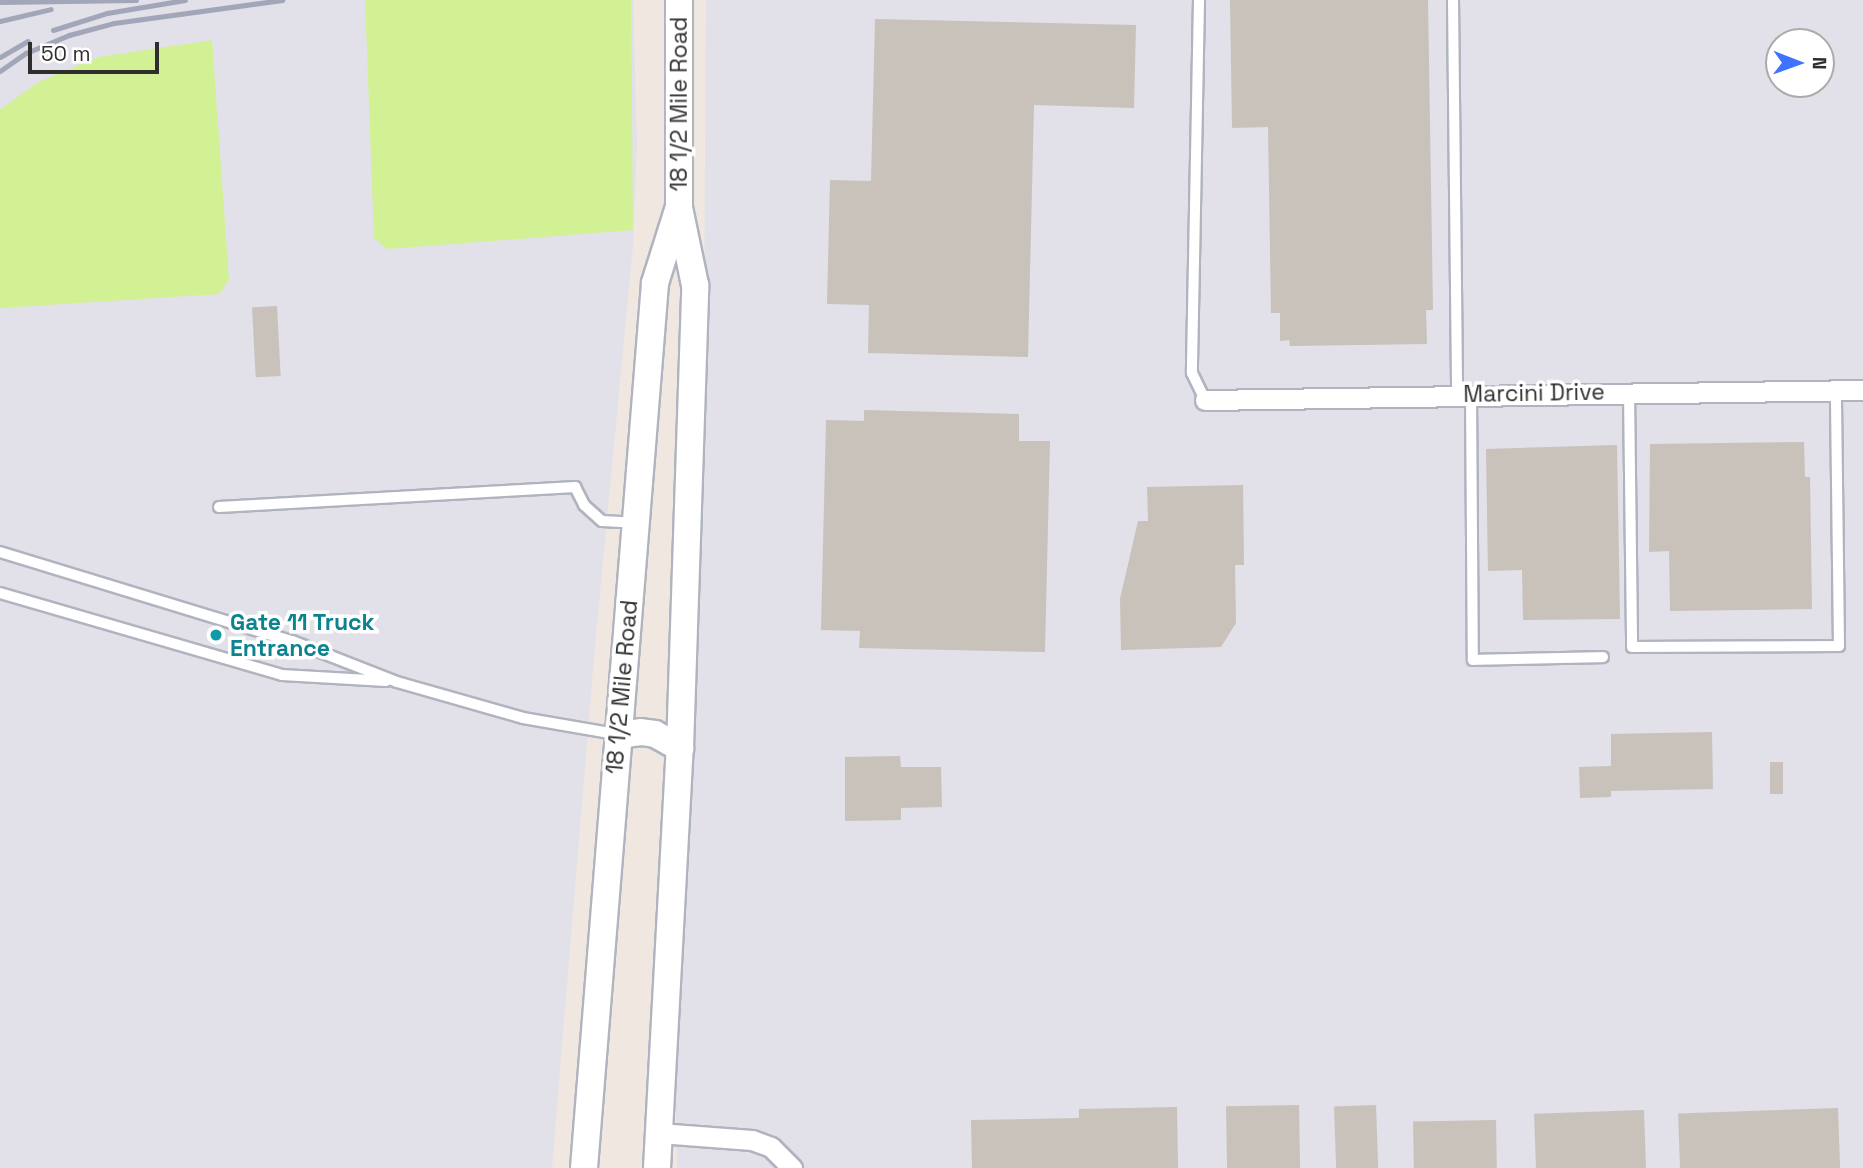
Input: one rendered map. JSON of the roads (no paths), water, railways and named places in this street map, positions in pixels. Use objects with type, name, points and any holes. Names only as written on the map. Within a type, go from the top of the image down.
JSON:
[{"type":"street","name":"18 1/2 Mile Road","points":[[657,1168],[680,748],[695,285],[679,208],[678,0]]},
{"type":"street","name":"18 1/2 Mile Road","points":[[584,1168],[655,283],[679,208]]},
{"type":"street","name":"Marcini Drive","points":[[1205,400],[1863,390]]},
{"type":"street","points":[[618,735],[641,732],[654,734],[680,748]]},
{"type":"street","points":[[659,1133],[752,1140],[771,1147],[792,1168]]},
{"type":"lane","points":[[1199,0],[1192,373],[1205,400]]},
{"type":"lane","points":[[1453,0],[1473,660],[1603,657]]},
{"type":"lane","points":[[1629,393],[1632,647],[1839,646],[1836,390]]},
{"type":"lane","points":[[219,507],[575,487],[584,505],[601,520],[635,523]]},
{"type":"lane","points":[[0,552],[292,640],[397,682],[523,718],[618,735]]},
{"type":"lane","points":[[0,593],[282,675],[397,682]]},
{"type":"railway","points":[[0,2],[136,0]]},
{"type":"railway","points":[[53,30],[107,13],[185,0]]},
{"type":"railway","points":[[0,71],[26,53],[69,35],[114,23],[282,0]]},
{"type":"railway","points":[[0,21],[51,9]]},
{"type":"railway","points":[[0,57],[28,41]]},
{"type":"place","name":"Gate 11 Truck Entrance","points":[[216,635]]}]
